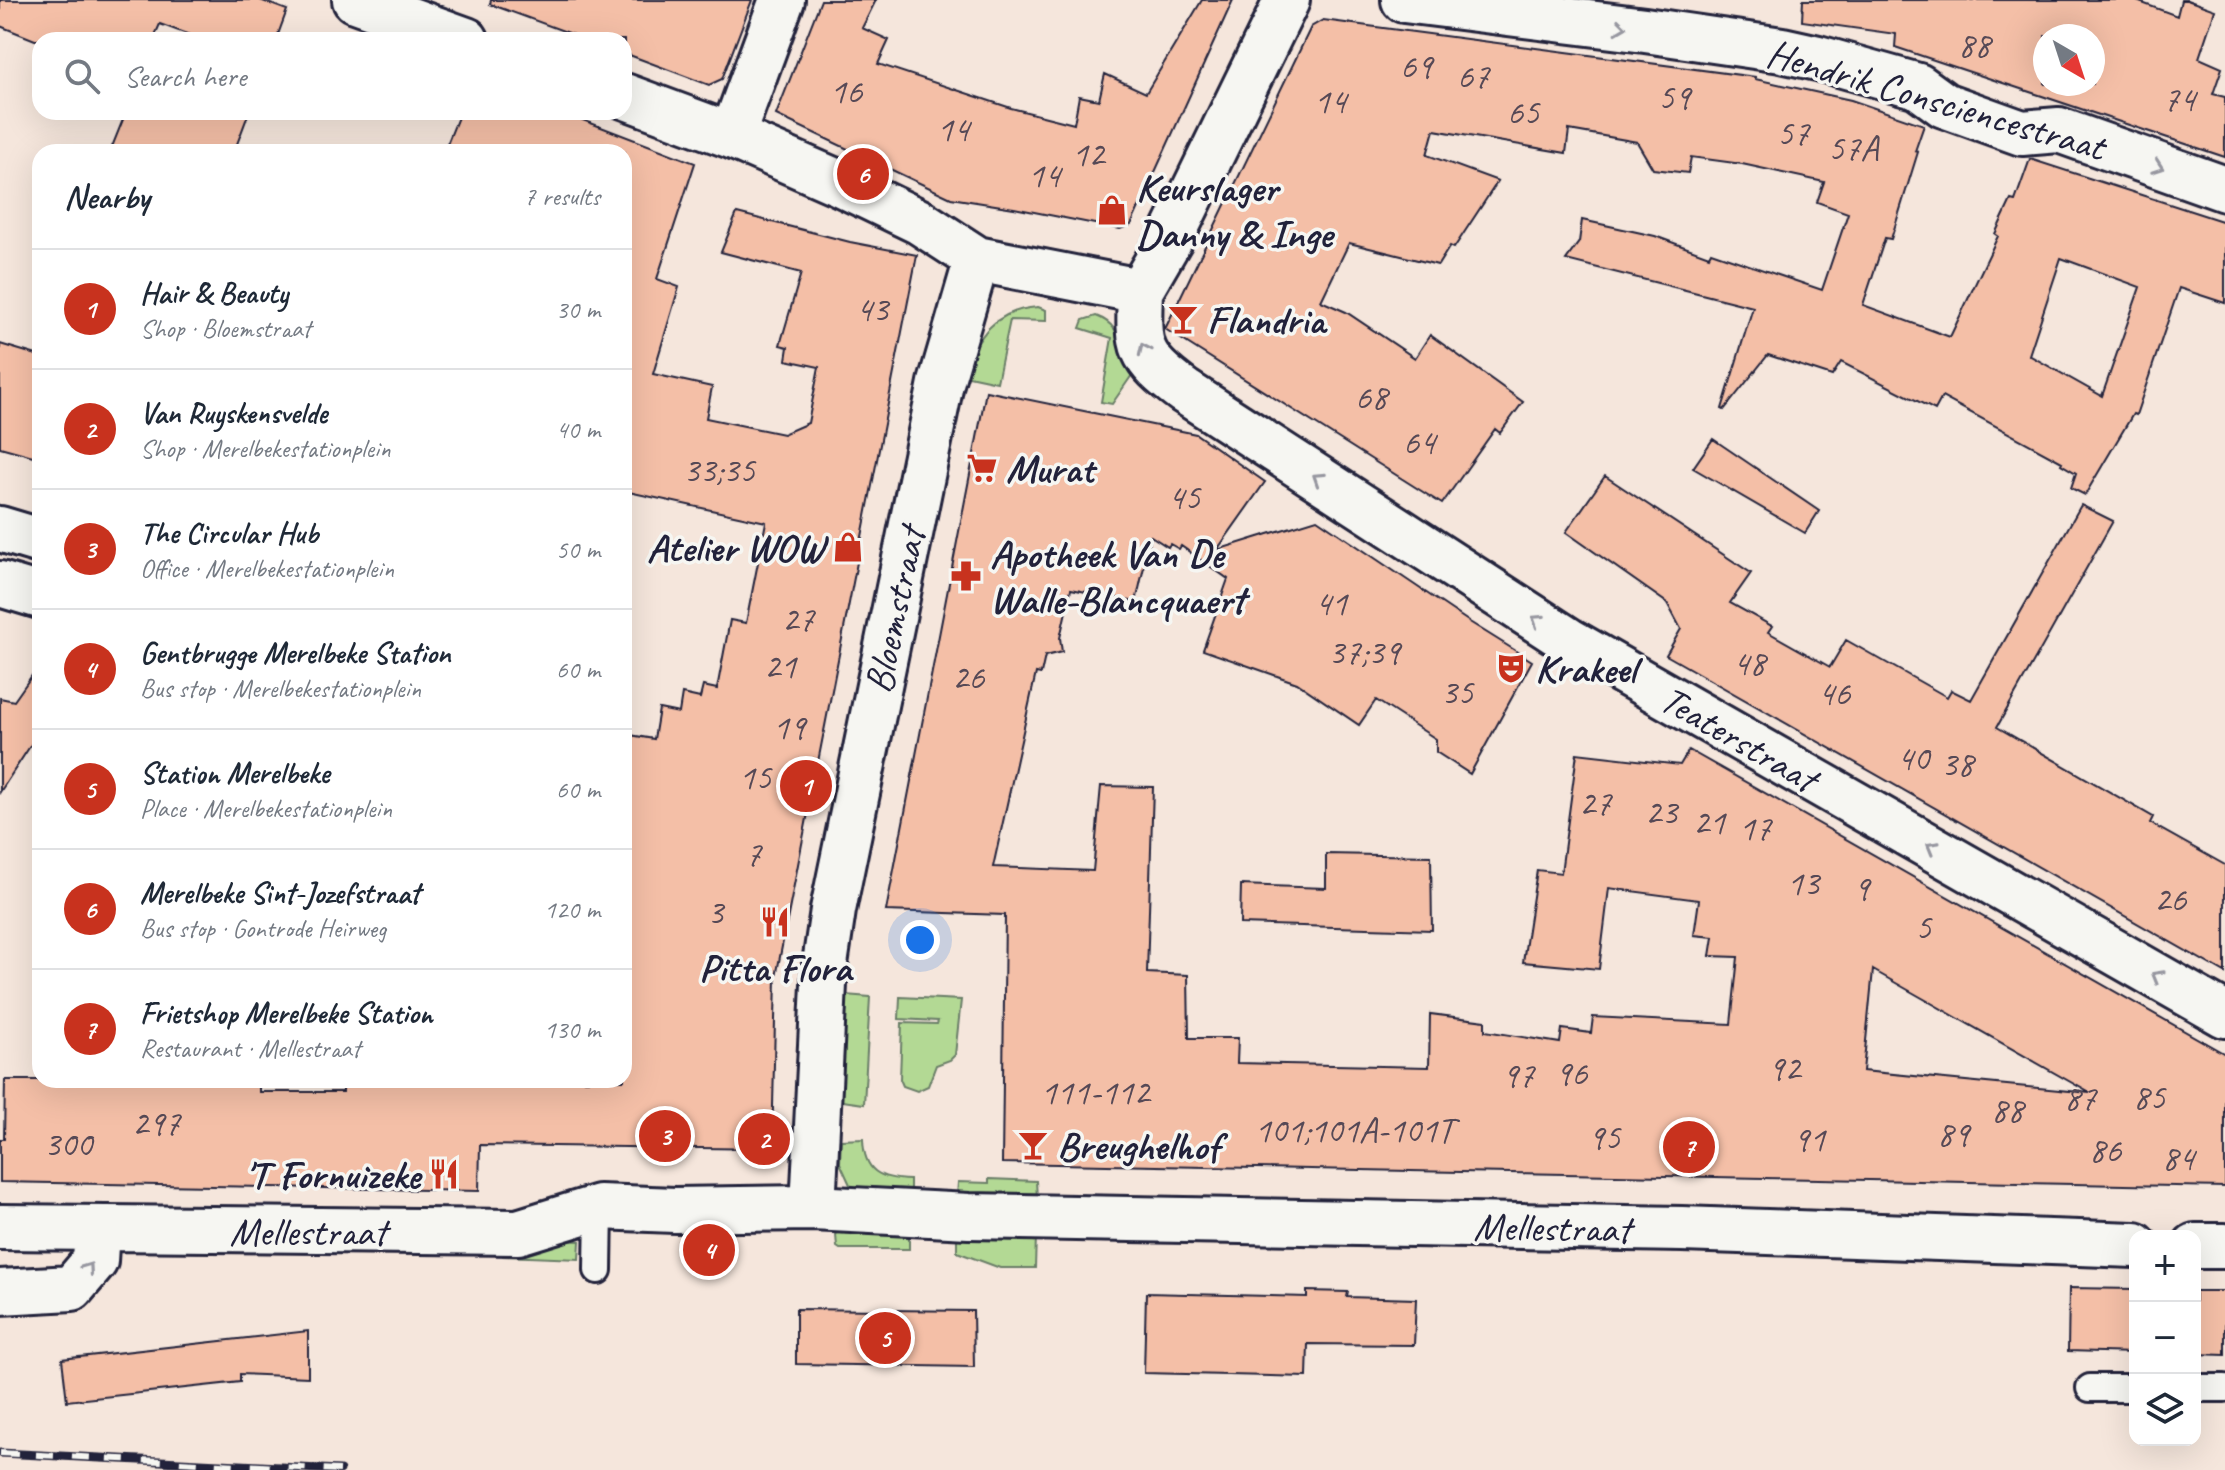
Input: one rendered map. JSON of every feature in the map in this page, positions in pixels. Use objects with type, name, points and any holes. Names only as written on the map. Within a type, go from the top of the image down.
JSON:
[{"type":"street","points":[[355,0],[444,32]]},
{"type":"street","points":[[732,136],[782,0]]},
{"type":"street","points":[[632,99],[732,136],[920,222],[977,259],[1140,291],[1172,236],[1287,0]]},
{"type":"street","name":"Hendrik Consciencestraat","points":[[1404,0],[1794,52],[1918,86],[1944,105],[2022,133],[2059,130],[2167,171],[2225,189]]},
{"type":"street","name":"Bloemstraat","points":[[813,1208],[825,964],[833,910],[941,383],[977,259]]},
{"type":"street","name":"Teaterstraat","points":[[1140,291],[1138,339],[1154,369],[1184,391],[1568,640],[2225,1015]]},
{"type":"street","points":[[0,529],[32,539]]},
{"type":"street","points":[[0,584],[32,594]]},
{"type":"street","name":"Mellestraat","points":[[0,1227],[518,1232],[599,1207],[675,1210],[813,1208],[969,1216],[1682,1229],[2129,1245]]},
{"type":"street","points":[[0,1292],[72,1288],[95,1261],[97,1229]]},
{"type":"street","points":[[2201,1246],[2225,1246]]},
{"type":"lane","points":[[598,1270],[599,1207]]},
{"type":"lane","points":[[2090,1388],[2129,1388]]},
{"type":"lane","points":[[2201,1388],[2225,1388]]},
{"type":"green space","points":[[1038,307],[1046,310],[1046,321],[1010,320],[997,382],[964,375],[975,348],[989,328],[1010,313]]},
{"type":"green space","points":[[1096,316],[1112,326],[1134,372],[1112,404],[1101,402],[1112,338],[1080,328],[1083,320]]},
{"type":"green space","points":[[845,995],[870,997],[864,1104],[842,1101]]},
{"type":"green space","points":[[900,997],[961,1000],[955,1055],[936,1065],[928,1086],[917,1091],[903,1086],[900,1079],[902,1023],[937,1024],[938,1021],[899,1019]]},
{"type":"green space","points":[[863,1139],[870,1166],[890,1178],[910,1180],[910,1196],[852,1189],[840,1163],[841,1140]]},
{"type":"green space","points":[[989,1179],[1036,1181],[1037,1198],[957,1196],[958,1182],[989,1183]]},
{"type":"green space","points":[[840,1230],[909,1233],[909,1249],[840,1249],[836,1235]]},
{"type":"green space","points":[[957,1234],[1036,1235],[1035,1268],[1000,1268],[957,1252]]},
{"type":"green space","points":[[552,1240],[580,1241],[579,1259],[503,1256],[503,1250]]},
{"type":"building","points":[[0,0],[260,0],[287,10],[279,32],[182,32],[160,24],[156,32],[32,32],[32,39],[0,26]]},
{"type":"building","points":[[491,0],[752,0],[722,79],[709,85],[632,56],[632,32],[566,32],[490,4]]},
{"type":"building","points":[[821,0],[876,0],[862,28],[889,40],[878,64],[1011,108],[1074,124],[1079,96],[1099,100],[1105,74],[1146,93],[1202,0],[1233,0],[1131,225],[1120,229],[951,198],[776,115]]},
{"type":"building","points":[[1803,0],[2134,0],[2177,16],[2181,0],[2187,0],[2215,10],[2199,58],[2222,68],[2213,94],[2225,97],[2225,157],[2042,96],[2105,96],[2105,24],[2033,24],[2033,93],[1895,47],[1896,34],[1802,21]]},
{"type":"building","points":[[1323,20],[1755,77],[1851,100],[1924,125],[1891,239],[1885,238],[1863,305],[1950,337],[1998,236],[1995,234],[2011,200],[2015,201],[2030,159],[2225,222],[2225,303],[2179,288],[2136,415],[2133,414],[2085,495],[2071,488],[2076,473],[2062,462],[1942,397],[1935,410],[1841,362],[1832,376],[1768,355],[1724,410],[1753,307],[1566,260],[1579,242],[1582,220],[1655,236],[1709,256],[1711,252],[1822,290],[1848,213],[1817,202],[1824,182],[1742,164],[1691,157],[1688,173],[1653,169],[1637,142],[1569,130],[1566,153],[1434,130],[1427,155],[1498,181],[1454,248],[1450,246],[1438,265],[1349,243],[1321,301],[1346,312],[1415,358],[1430,335],[1523,402],[1500,433],[1495,429],[1442,504],[1165,329],[1311,27]],"holes":[[[2061,258],[2140,287],[2102,396],[2029,355]]]},
{"type":"building","points":[[123,120],[246,120],[237,144],[113,144]]},
{"type":"building","points":[[457,120],[583,120],[695,163],[657,279],[679,287],[653,374],[712,387],[706,418],[783,434],[808,423],[819,367],[786,360],[788,347],[780,345],[801,273],[721,252],[737,213],[850,242],[917,255],[776,977],[772,1149],[480,1145],[479,1191],[0,1182],[5,1080],[32,1080],[32,1088],[259,1088],[259,1092],[343,1092],[343,1088],[632,1088],[632,735],[654,739],[659,709],[679,713],[682,694],[700,698],[703,686],[717,689],[730,620],[746,623],[766,522],[632,493],[632,144],[447,144]]},
{"type":"building","points":[[0,344],[32,354],[32,456],[0,447]]},
{"type":"building","points":[[986,391],[1196,434],[1265,482],[1217,550],[1317,519],[1532,661],[1470,774],[1436,752],[1436,739],[1376,700],[1359,725],[1297,683],[1203,650],[1228,579],[1181,546],[1179,549],[1170,544],[1168,547],[1151,536],[1136,602],[1071,589],[1060,638],[1062,652],[1045,656],[1041,674],[1036,673],[993,867],[1093,871],[1101,786],[1153,787],[1147,973],[1188,975],[1189,1038],[1238,1038],[1237,1063],[1429,1067],[1430,1014],[1485,1021],[1485,1031],[1560,1043],[1562,1029],[1591,1033],[1593,1017],[1731,1024],[1738,957],[1710,956],[1713,937],[1694,935],[1699,900],[1609,888],[1599,969],[1523,962],[1537,870],[1561,873],[1577,753],[1680,765],[1689,750],[2225,1054],[2225,1187],[1002,1163],[1005,915],[886,911]],"holes":[[[1873,970],[2090,1093],[1863,1071]]]},
{"type":"building","points":[[1713,439],[1819,511],[1805,533],[1693,468]]},
{"type":"building","points":[[1605,476],[1751,573],[1730,603],[1772,626],[1768,632],[1830,667],[1846,640],[1947,697],[1951,690],[1971,700],[2081,505],[2113,521],[1997,727],[2153,817],[2150,823],[2225,865],[2225,973],[1666,655],[1681,629],[1667,603],[1566,532]]},
{"type":"building","points":[[32,675],[32,743],[0,792],[0,698],[14,701]]},
{"type":"building","points":[[1326,854],[1431,856],[1432,930],[1240,924],[1241,885],[1326,888]]},
{"type":"building","points":[[2069,1288],[2129,1289],[2129,1353],[2068,1351]]},
{"type":"building","points":[[1307,1291],[1348,1292],[1347,1297],[1416,1299],[1414,1345],[1308,1344],[1307,1377],[1144,1373],[1146,1293],[1307,1297]]},
{"type":"building","points":[[2201,1291],[2225,1291],[2225,1355],[2201,1354]]},
{"type":"building","points":[[796,1309],[973,1311],[974,1367],[796,1364]]},
{"type":"building","points":[[308,1331],[308,1377],[240,1374],[240,1382],[67,1401],[62,1359]]},
{"type":"railway","points":[[0,1453],[340,1470]]},
{"type":"place","name":"Merelbeke Sint-Jozefstraat","points":[[863,174]]},
{"type":"place","name":"Keurslager Danny & Inge","points":[[1112,210]]},
{"type":"place","name":"Flandria","points":[[1183,319]]},
{"type":"place","name":"Murat","points":[[982,468]]},
{"type":"place","name":"Atelier WOW","points":[[848,547]]},
{"type":"place","name":"Apotheek Van De Walle-Blancquaert","points":[[966,576]]},
{"type":"place","name":"Krakeel","points":[[1511,668]]},
{"type":"place","name":"Hair & Beauty","points":[[806,786]]},
{"type":"place","name":"Pitta Flora","points":[[775,922]]},
{"type":"place","name":"The Circular Hub","points":[[665,1136]]},
{"type":"place","name":"Van Ruyskensvelde","points":[[764,1139]]},
{"type":"place","name":"Breughelhof","points":[[1033,1145]]},
{"type":"place","name":"Frietshop Merelbeke Station","points":[[1689,1147]]},
{"type":"place","name":"'T Fornuizeke","points":[[444,1174]]},
{"type":"place","name":"Gentbrugge Merelbeke Station","points":[[709,1250]]},
{"type":"place","name":"Station Merelbeke","points":[[885,1338]]}]
